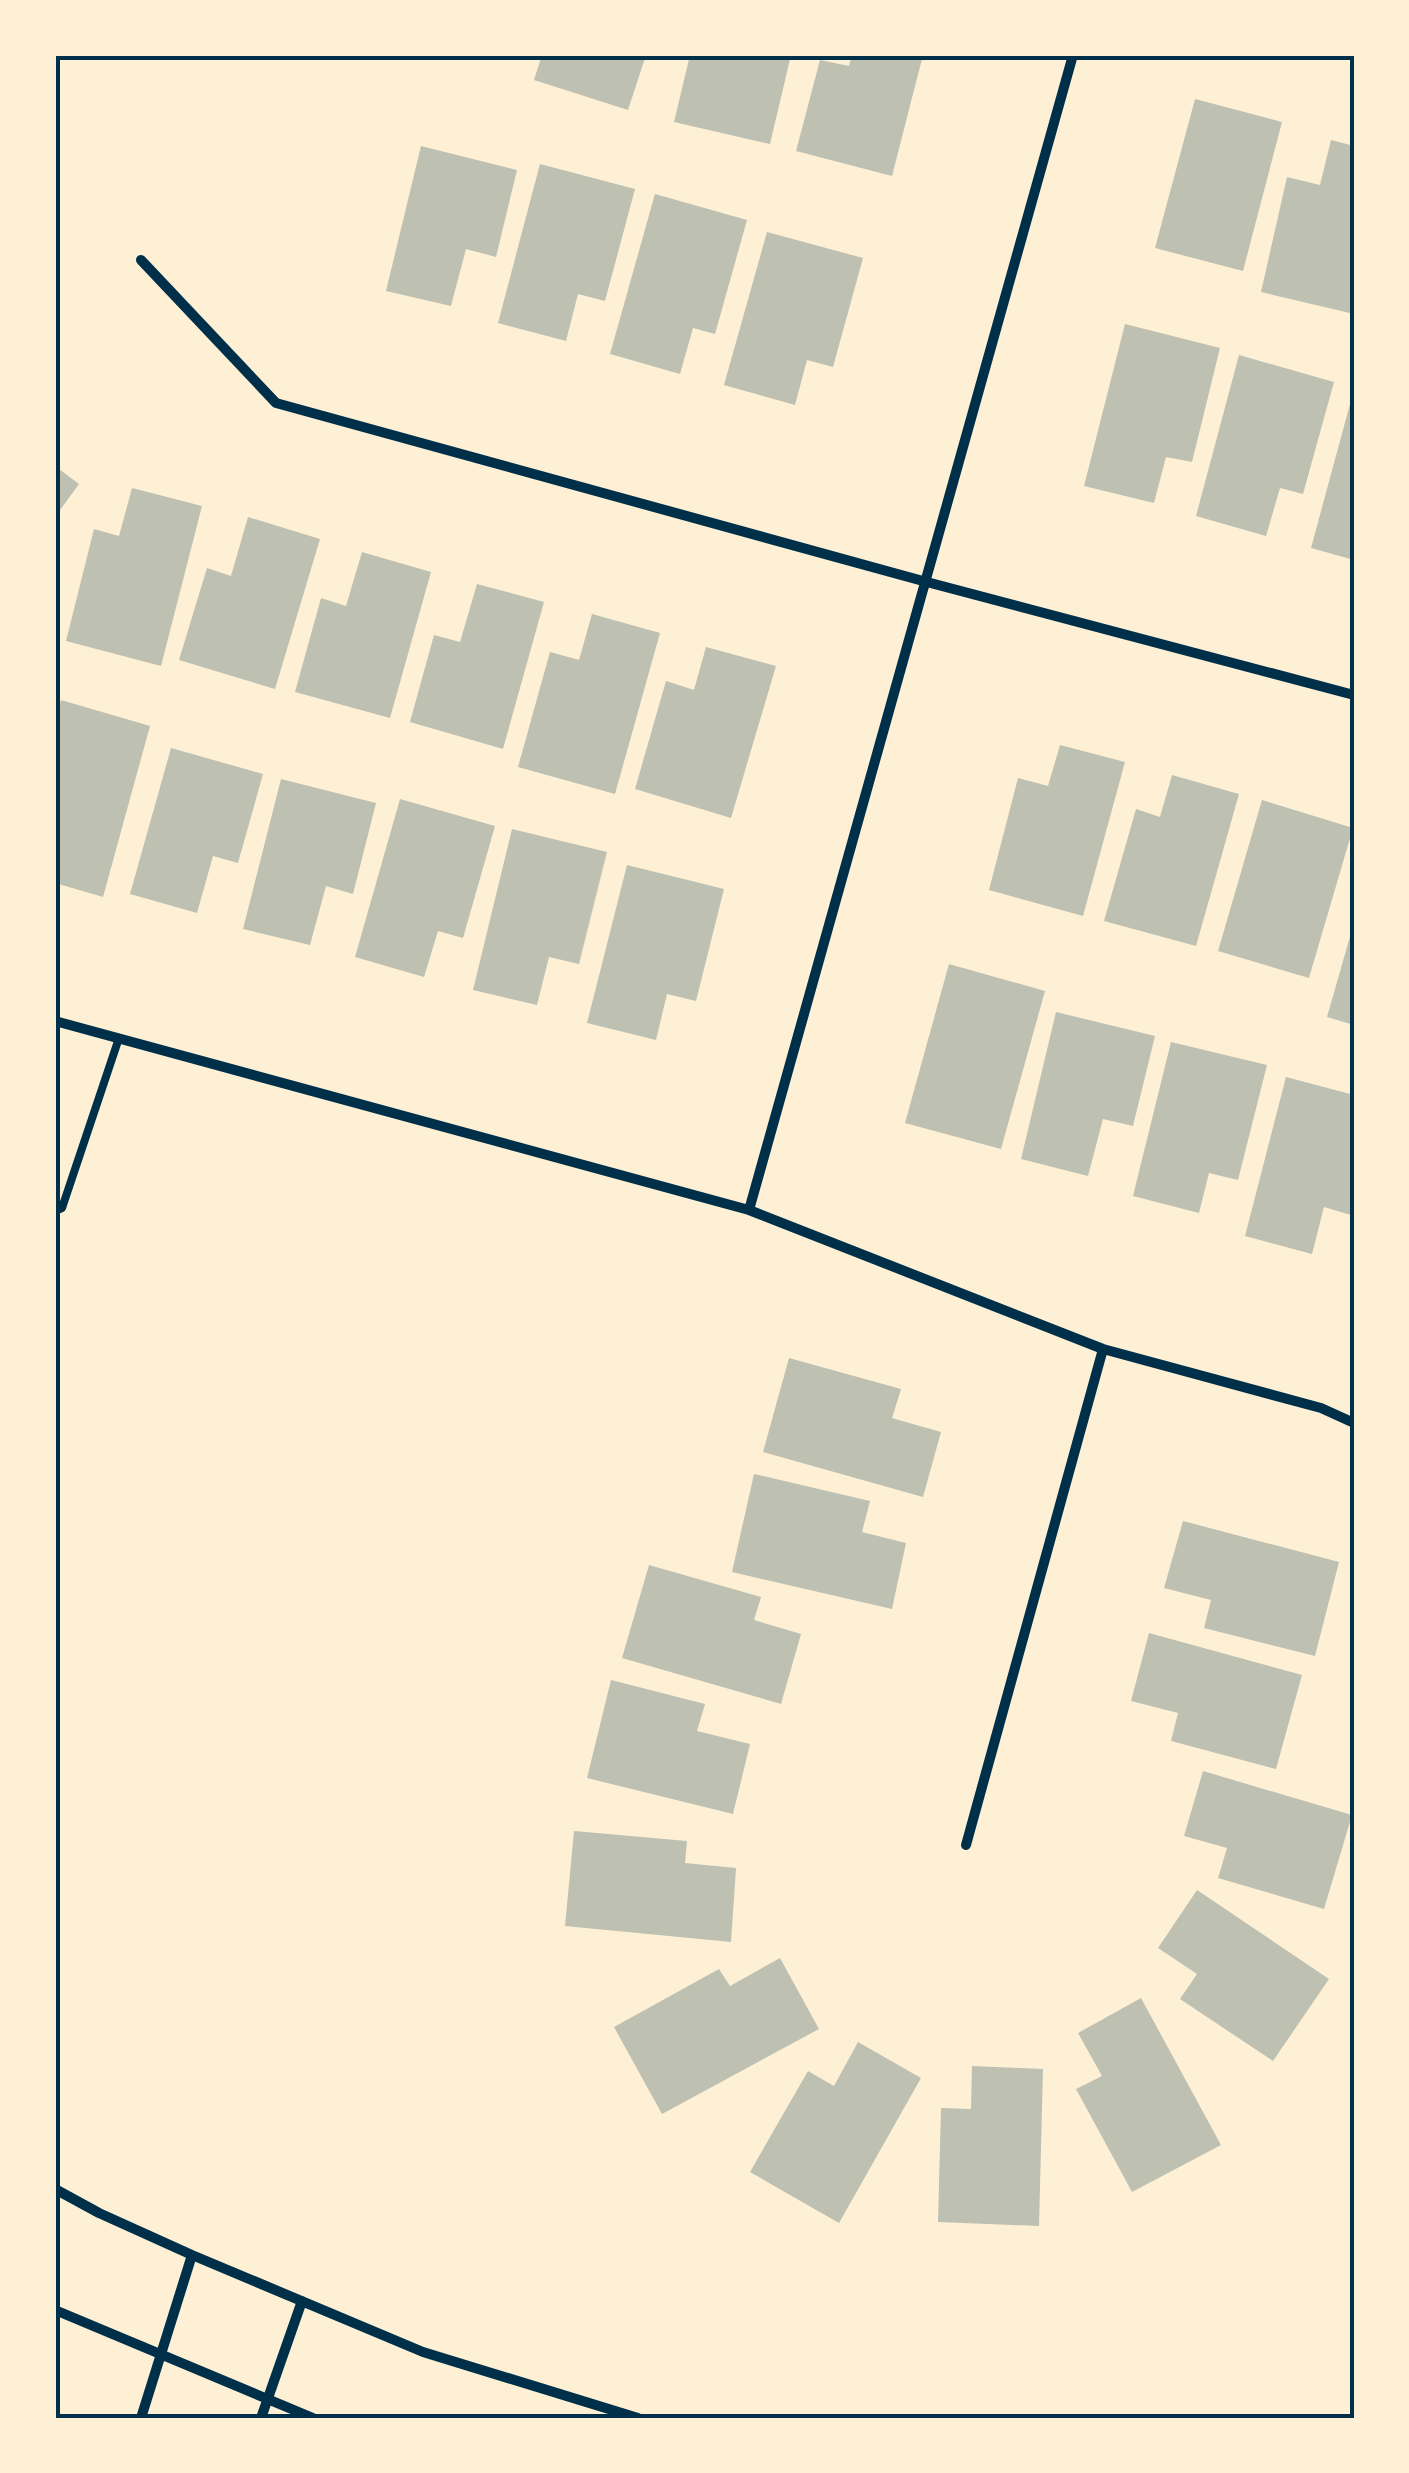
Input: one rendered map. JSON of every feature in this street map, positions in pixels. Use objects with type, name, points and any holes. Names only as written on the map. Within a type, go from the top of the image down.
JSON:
[{"type":"street","points":[[749,1210],[1072,55]]},
{"type":"street","points":[[140,260],[276,404],[924,582],[1354,694]]},
{"type":"street","points":[[55,1021],[749,1210],[1103,1349],[1320,1408],[1354,1423]]},
{"type":"street","points":[[966,1845],[1103,1349]]},
{"type":"street","points":[[55,2189],[99,2213],[423,2352],[638,2418]]},
{"type":"street","points":[[141,2418],[192,2254]]},
{"type":"street","points":[[261,2418],[302,2301]]},
{"type":"street","points":[[55,2310],[313,2418]]},
{"type":"lane","points":[[55,1210],[62,1208],[118,1038]]},
{"type":"building","points":[[542,55],[646,55],[628,110],[534,80]]},
{"type":"building","points":[[690,55],[791,55],[770,144],[674,122]]},
{"type":"building","points":[[852,55],[923,55],[892,176],[796,151],[820,60],[849,66]]},
{"type":"building","points":[[1195,99],[1282,122],[1243,271],[1155,248]]},
{"type":"building","points":[[1331,140],[1354,146],[1354,314],[1261,292],[1287,177],[1320,185]]},
{"type":"building","points":[[421,146],[517,170],[496,257],[466,249],[451,306],[386,291]]},
{"type":"building","points":[[540,164],[635,189],[605,301],[578,294],[566,341],[498,323]]},
{"type":"building","points":[[655,194],[747,220],[715,334],[693,328],[680,374],[610,354]]},
{"type":"building","points":[[767,232],[863,258],[833,367],[807,360],[795,405],[724,385]]},
{"type":"building","points":[[1125,324],[1220,348],[1192,462],[1166,457],[1154,503],[1084,486]]},
{"type":"building","points":[[1239,355],[1334,382],[1303,494],[1280,488],[1266,536],[1196,516]]},
{"type":"building","points":[[1354,394],[1354,560],[1311,548]]},
{"type":"building","points":[[55,466],[79,484],[55,517]]},
{"type":"building","points":[[132,488],[202,506],[161,666],[66,641],[94,529],[119,536]]},
{"type":"building","points":[[248,517],[320,539],[275,689],[179,660],[207,568],[231,576]]},
{"type":"building","points":[[362,552],[431,572],[390,718],[295,692],[321,598],[346,606]]},
{"type":"building","points":[[477,584],[544,602],[503,749],[410,722],[434,635],[460,642]]},
{"type":"building","points":[[592,614],[660,633],[615,794],[518,767],[550,652],[579,660]]},
{"type":"building","points":[[706,647],[776,666],[731,818],[635,789],[666,681],[694,690]]},
{"type":"building","points":[[61,700],[150,726],[103,897],[55,883],[55,723]]},
{"type":"building","points":[[1060,745],[1125,762],[1083,916],[989,890],[1018,778],[1048,786]]},
{"type":"building","points":[[171,748],[263,774],[238,863],[213,856],[197,913],[130,894]]},
{"type":"building","points":[[1172,775],[1239,794],[1196,946],[1104,921],[1136,809],[1160,817]]},
{"type":"building","points":[[281,779],[376,803],[353,894],[326,886],[310,945],[243,929]]},
{"type":"building","points":[[400,799],[495,826],[463,938],[438,931],[424,977],[355,957]]},
{"type":"building","points":[[1262,800],[1353,828],[1309,978],[1218,951]]},
{"type":"building","points":[[512,829],[607,852],[579,964],[549,957],[537,1005],[473,990]]},
{"type":"building","points":[[627,865],[724,889],[696,1001],[667,994],[656,1040],[587,1023]]},
{"type":"building","points":[[1354,926],[1354,1025],[1327,1017]]},
{"type":"building","points":[[949,964],[1045,991],[1001,1149],[905,1123]]},
{"type":"building","points":[[1056,1012],[1155,1036],[1133,1126],[1103,1119],[1088,1176],[1021,1159]]},
{"type":"building","points":[[1171,1042],[1267,1065],[1238,1180],[1209,1173],[1199,1213],[1133,1196]]},
{"type":"building","points":[[1286,1077],[1354,1095],[1351,1215],[1324,1207],[1312,1254],[1245,1236]]},
{"type":"building","points":[[789,1358],[901,1389],[892,1418],[941,1432],[923,1497],[763,1452]]},
{"type":"building","points":[[754,1474],[870,1501],[862,1532],[906,1543],[892,1609],[732,1572]]},
{"type":"building","points":[[1183,1521],[1339,1562],[1315,1656],[1204,1628],[1211,1600],[1164,1588]]},
{"type":"building","points":[[649,1565],[761,1597],[754,1620],[801,1634],[781,1704],[622,1658]]},
{"type":"building","points":[[1149,1633],[1302,1675],[1276,1769],[1171,1741],[1178,1713],[1131,1701]]},
{"type":"building","points":[[611,1680],[705,1704],[697,1731],[750,1744],[733,1814],[587,1778]]},
{"type":"building","points":[[1203,1771],[1352,1815],[1324,1909],[1218,1878],[1227,1848],[1184,1836]]},
{"type":"building","points":[[574,1831],[687,1841],[685,1863],[736,1868],[731,1942],[565,1926]]},
{"type":"building","points":[[1197,1890],[1329,1979],[1273,2061],[1180,1999],[1197,1974],[1158,1948]]},
{"type":"building","points":[[780,1958],[819,2029],[662,2114],[614,2027],[719,1969],[730,1986]]},
{"type":"building","points":[[1141,1998],[1221,2145],[1132,2192],[1076,2089],[1102,2076],[1078,2033]]},
{"type":"building","points":[[858,2042],[921,2078],[839,2223],[750,2172],[808,2071],[834,2086]]},
{"type":"building","points":[[972,2066],[1043,2069],[1039,2226],[938,2222],[941,2108],[971,2109]]}]
